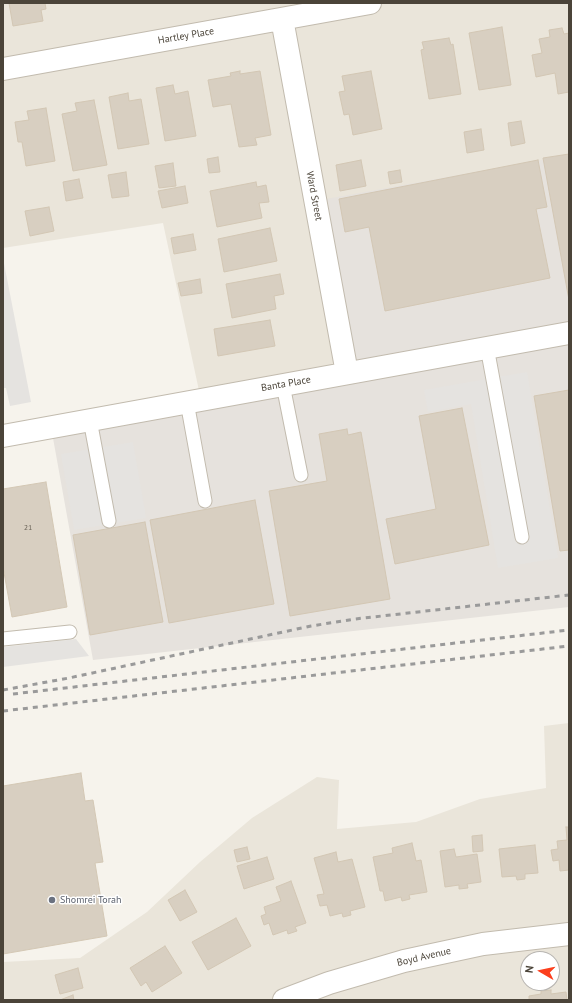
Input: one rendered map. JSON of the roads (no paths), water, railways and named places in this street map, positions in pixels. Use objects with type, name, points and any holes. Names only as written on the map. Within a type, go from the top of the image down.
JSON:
[{"type":"street","name":"Hartley Place","points":[[3,69],[274,14],[370,3]]},
{"type":"street","name":"Ward Street","points":[[274,14],[347,373]]},
{"type":"street","name":"Banta Place","points":[[3,434],[90,420],[569,333]]},
{"type":"street","name":"Boyd Avenue","points":[[284,1000],[329,982],[404,961],[483,944],[569,934]]},
{"type":"lane","points":[[487,347],[522,537]]},
{"type":"lane","points":[[283,385],[301,474]]},
{"type":"lane","points":[[187,402],[205,501]]},
{"type":"lane","points":[[90,420],[109,521]]},
{"type":"lane","points":[[3,639],[70,632]]},
{"type":"railway","points":[[3,690],[69,678],[311,626],[355,619],[569,595]]},
{"type":"railway","points":[[13,694],[569,630]]},
{"type":"railway","points":[[3,711],[569,646]]},
{"type":"place","name":"Shomrei Torah","points":[[52,900]]}]
